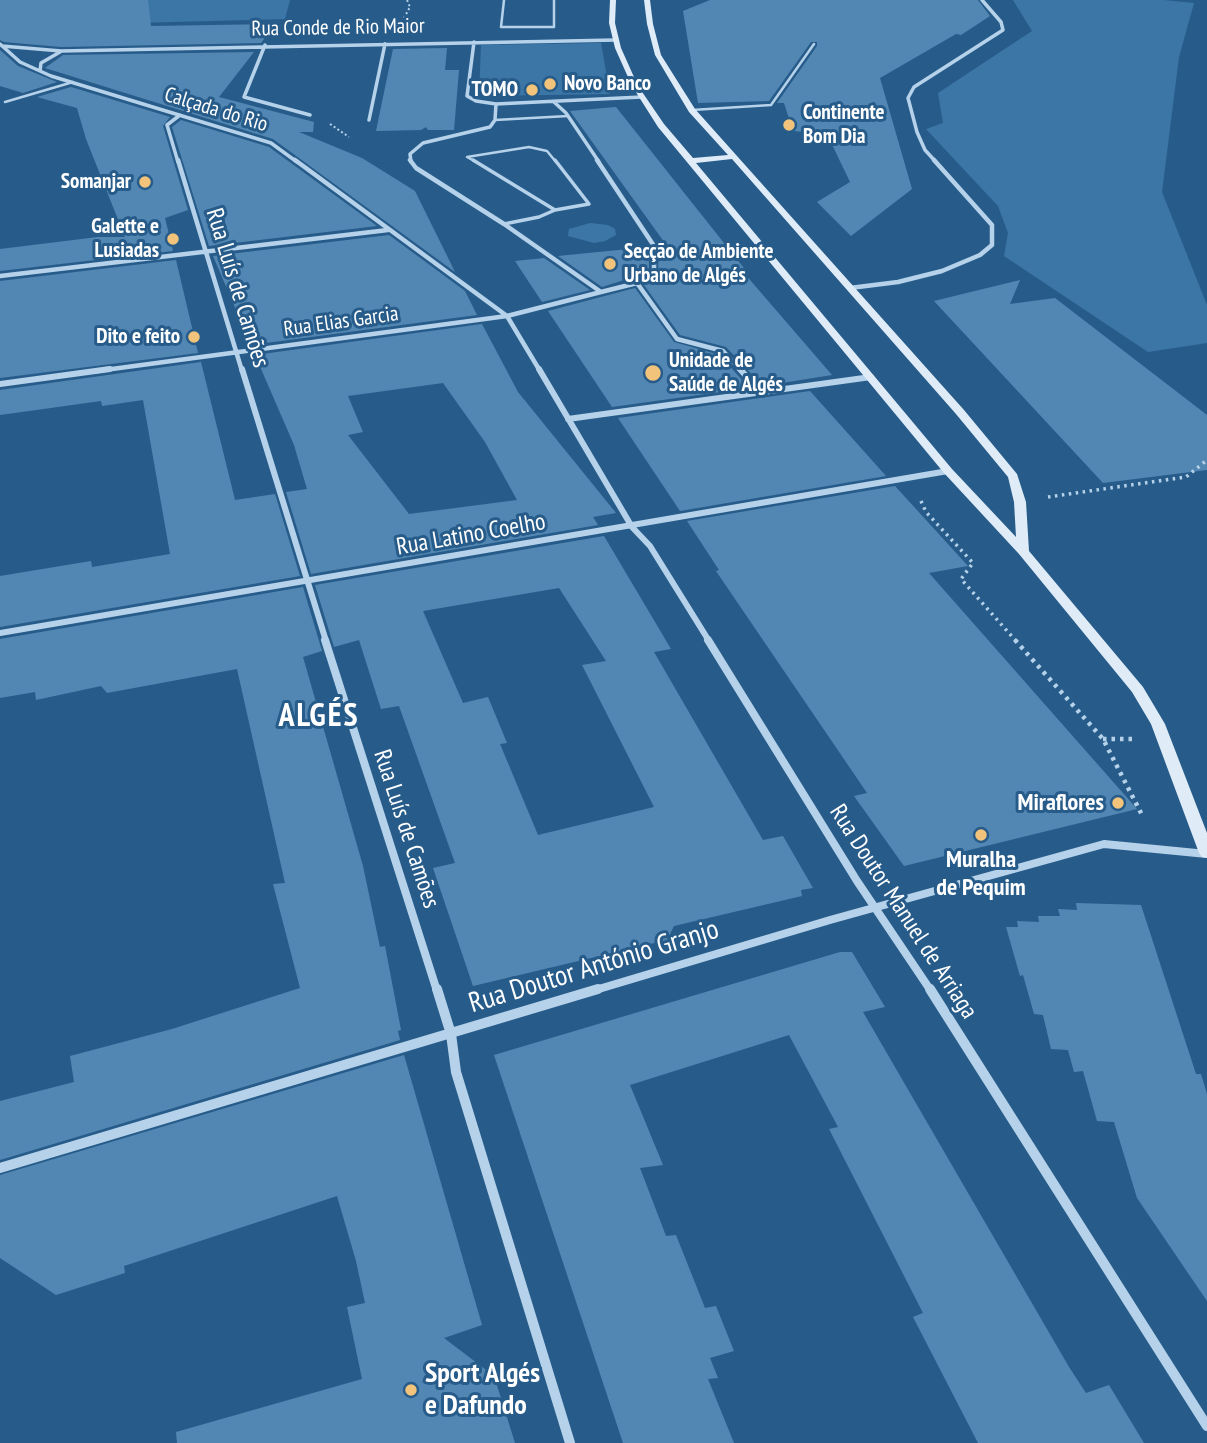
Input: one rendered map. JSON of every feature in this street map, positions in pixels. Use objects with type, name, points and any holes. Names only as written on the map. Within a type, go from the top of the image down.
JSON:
[{"type":"street","points":[[613,0],[612,23],[616,40],[642,97],[690,161],[948,471],[1023,551],[1111,656],[1148,706],[1161,732],[1207,853]]},
{"type":"street","points":[[647,0],[658,55],[692,110],[1013,476],[1020,502],[1023,551]]},
{"type":"street","points":[[850,288],[898,282],[942,271],[980,255],[992,245],[992,225],[925,150],[916,132],[908,99],[914,87],[1003,30],[1004,26],[982,0]]},
{"type":"street","name":"Rua Conde de Rio Maior","points":[[1,45],[61,51],[616,40]]},
{"type":"street","points":[[474,42],[467,96],[476,101],[496,104],[642,97]]},
{"type":"street","points":[[369,120],[385,44]]},
{"type":"street","name":"Calçada do Rio","points":[[1,45],[20,62],[40,71],[271,143],[508,316]]},
{"type":"street","points":[[265,45],[244,97],[310,115]]},
{"type":"street","points":[[40,71],[41,63],[61,51]]},
{"type":"street","points":[[554,102],[568,116],[654,246],[654,268],[649,277],[637,284],[677,339],[723,351],[760,392]]},
{"type":"street","points":[[496,104],[495,120],[490,127],[423,143],[410,154],[410,161],[416,168],[601,292]]},
{"type":"street","name":"Rua Luís de Camões","points":[[181,115],[167,122],[167,125],[307,582],[451,1034],[456,1072],[570,1443]]},
{"type":"street","points":[[690,161],[732,157]]},
{"type":"street","points":[[0,276],[389,230]]},
{"type":"street","name":"Rua Elias Garcia","points":[[0,384],[508,316],[637,284]]},
{"type":"street","name":"Rua Doutor Manuel de Arriaga","points":[[508,316],[632,527],[650,546],[876,908],[906,951],[1207,1426]]},
{"type":"street","points":[[568,419],[871,377]]},
{"type":"street","name":"Rua Latino Coelho","points":[[0,633],[948,471]]},
{"type":"street","name":"Rua Doutor António Granjo","points":[[0,1168],[876,908],[1104,844],[1207,853]]},
{"type":"lane","points":[[504,0],[501,27],[554,27],[554,0]]},
{"type":"lane","points":[[692,110],[771,105],[814,44]]},
{"type":"lane","points":[[5,102],[74,82]]},
{"type":"lane","points":[[495,120],[568,116]]},
{"type":"lane","points":[[504,225],[539,217],[555,210],[589,204],[547,151],[530,147],[467,157],[555,210]]},
{"type":"path","points":[[1020,502],[1186,477],[1207,460]]},
{"type":"path","points":[[907,478],[926,512],[973,564],[961,579],[1103,738],[1142,815]]},
{"type":"path","points":[[1103,738],[1133,739]]},
{"type":"shaded area","points":[[112,0],[290,0],[285,19],[98,24]]},
{"type":"shaded area","points":[[1013,0],[1164,0],[1194,3],[1179,57],[1162,192],[1207,305],[1207,343],[1148,352],[1004,256],[1008,233],[998,206],[926,129],[943,123],[938,93],[1032,31]]},
{"type":"shaded area","points":[[601,43],[610,94],[479,96],[481,45]]},
{"type":"shaded area","points":[[590,223],[608,225],[615,229],[616,235],[594,243],[568,236],[569,229]]},
{"type":"building","points":[[0,0],[148,0],[151,26],[275,24],[261,43],[61,47],[0,40]]},
{"type":"building","points":[[710,0],[978,0],[990,16],[961,35],[956,34],[880,78],[912,189],[851,236],[817,202],[850,182],[827,134],[793,131],[784,103],[777,103],[817,46],[817,42],[811,42],[769,101],[698,103],[683,11]]},
{"type":"building","points":[[447,48],[445,70],[459,70],[454,130],[428,130],[426,127],[421,130],[376,131],[393,49]]},
{"type":"building","points":[[0,50],[18,66],[57,82],[23,93],[0,86]]},
{"type":"building","points":[[254,52],[219,97],[314,122],[313,132],[299,132],[362,158],[415,191],[455,272],[273,139],[45,68],[63,55]]},
{"type":"building","points":[[71,87],[170,117],[163,126],[188,210],[165,218],[173,251],[0,271],[0,249],[98,237],[125,237],[86,139],[77,108],[37,97]]},
{"type":"building","points":[[616,107],[747,272],[744,273],[832,375],[763,386],[726,347],[680,335],[644,285],[653,280],[658,271],[659,246],[667,246],[570,111]]},
{"type":"building","points":[[181,120],[269,147],[377,226],[209,246],[172,127]]},
{"type":"building","points":[[389,235],[465,291],[477,315],[251,345],[213,256]]},
{"type":"building","name":"Secção de Ambiente Urbano de Algés","points":[[649,247],[649,268],[646,273],[602,287],[558,256]]},
{"type":"building","points":[[544,258],[590,290],[542,302],[515,261]]},
{"type":"building","points":[[176,260],[198,353],[0,378],[0,281]]},
{"type":"building","points":[[1020,280],[1010,304],[1055,298],[1207,415],[1207,470],[1103,483],[934,301]]},
{"type":"building","points":[[635,288],[674,342],[720,355],[749,388],[612,407],[548,311]]},
{"type":"building","points":[[482,324],[518,392],[616,513],[593,517],[598,525],[311,574],[286,492],[307,489],[294,445],[255,355]],"holes":[[[443,383],[485,442],[517,500],[409,514],[348,435],[363,432],[348,396]]]},
{"type":"building","points":[[201,362],[235,500],[275,494],[300,576],[0,627],[0,576],[91,561],[92,567],[170,554],[143,400],[102,406],[101,401],[0,415],[0,390]]},
{"type":"building","points":[[810,391],[886,476],[680,511],[618,418]]},
{"type":"building","points":[[895,486],[968,566],[929,573],[1137,809],[904,866],[854,796],[867,793],[716,571],[719,570],[687,521]]},
{"type":"building","points":[[604,536],[671,649],[654,652],[763,840],[783,836],[813,888],[801,890],[802,896],[674,926],[667,940],[473,986],[433,868],[455,863],[399,706],[381,709],[359,640],[334,647],[315,585]],"holes":[[[559,588],[606,661],[582,665],[654,807],[538,835],[500,744],[507,743],[488,697],[463,703],[423,611]]]},
{"type":"building","points":[[303,587],[322,651],[303,657],[363,866],[380,947],[385,946],[401,1030],[398,1031],[400,1040],[0,1160],[0,1101],[74,1082],[70,1056],[172,1029],[300,988],[273,884],[285,883],[237,669],[107,693],[101,686],[36,700],[35,692],[0,698],[0,639]]},
{"type":"building","points":[[1076,903],[1141,905],[1196,1074],[1201,1074],[1207,1094],[1207,1301],[1137,1198],[1114,1122],[1097,1121],[1083,1071],[1074,1072],[1068,1050],[1051,1049],[1043,1015],[1034,1014],[1023,975],[1020,976],[1006,927],[1018,927],[1017,921],[1039,922],[1038,916],[1060,916],[1058,909],[1077,910]]},
{"type":"building","points":[[840,952],[852,952],[885,1007],[863,1012],[1069,1367],[1086,1393],[1109,1385],[1144,1443],[978,1443],[913,1317],[923,1313],[829,1129],[838,1127],[789,1035],[630,1085],[663,1165],[640,1168],[666,1236],[676,1235],[705,1308],[716,1306],[734,1351],[710,1358],[718,1378],[708,1379],[734,1443],[623,1443],[494,1055]]},
{"type":"building","points":[[404,1055],[482,1325],[444,1338],[494,1376],[515,1443],[177,1443],[176,1432],[362,1379],[347,1307],[365,1303],[337,1196],[124,1266],[125,1273],[56,1295],[0,1258],[0,1175]]},
{"type":"place","name":"Novo Banco","points":[[550,84]]},
{"type":"place","name":"TOMO","points":[[532,90]]},
{"type":"place","name":"Continente Bom Dia","points":[[789,125]]},
{"type":"place","name":"Somanjar","points":[[145,182]]},
{"type":"place","name":"Galette e Lusiadas","points":[[173,239]]},
{"type":"place","name":"Secção de Ambiente Urbano de Algés","points":[[610,264]]},
{"type":"place","name":"Dito e feito","points":[[194,337]]},
{"type":"place","name":"Unidade de Saúde de Algés","points":[[653,373]]},
{"type":"place","name":"Miraflores","points":[[1118,803]]},
{"type":"place","name":"Muralha de Pequim","points":[[981,835]]},
{"type":"place","name":"Sport Algés e Dafundo","points":[[411,1390]]},
{"type":"district","name":"ALGÉS","points":[[319,717]]}]
